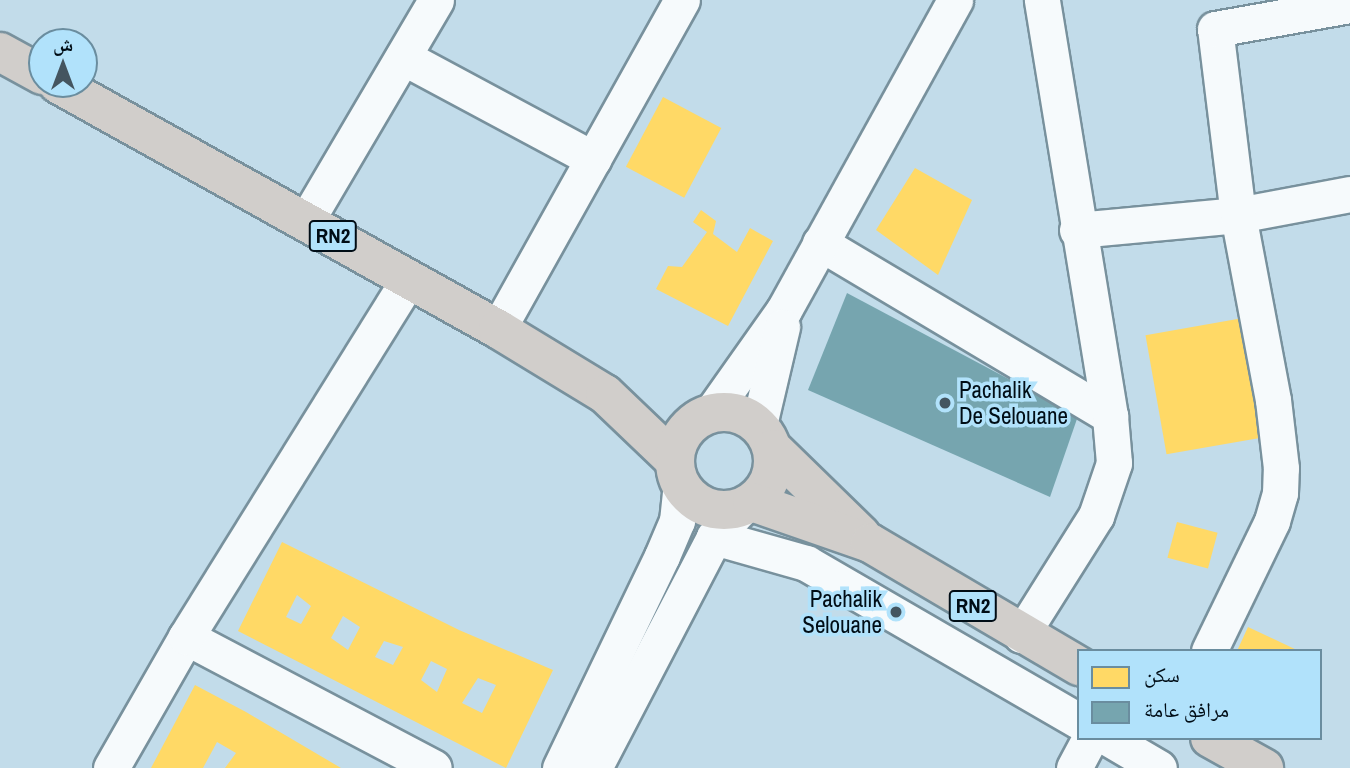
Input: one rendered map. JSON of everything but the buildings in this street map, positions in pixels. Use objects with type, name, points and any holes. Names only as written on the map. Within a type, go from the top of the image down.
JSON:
[{"type":"highway","points":[[0,52],[28,67]]},
{"type":"highway","name":"RN2","points":[[83,98],[498,329],[605,394],[678,472],[706,507],[746,505],[870,543]]},
{"type":"highway","name":"RN2","points":[[605,394],[703,417],[729,411],[766,437],[870,543],[1021,635],[1077,665]]},
{"type":"highway","points":[[678,472],[683,433],[703,417]]},
{"type":"highway","points":[[746,505],[771,479],[766,437]]},
{"type":"highway","points":[[1214,740],[1264,768]]},
{"type":"street","points":[[306,221],[436,0]]},
{"type":"street","points":[[498,329],[682,0]]},
{"type":"street","points":[[703,417],[766,340],[955,0]]},
{"type":"street","points":[[1021,635],[1107,491],[1114,463],[1110,416],[1077,230],[1042,0]]},
{"type":"street","points":[[1210,649],[1272,521],[1280,493],[1279,439],[1238,215],[1212,14],[1350,5]]},
{"type":"street","points":[[403,57],[593,159]]},
{"type":"street","points":[[1077,230],[1238,215],[1350,194]]},
{"type":"street","points":[[820,243],[1110,416]]},
{"type":"street","points":[[111,768],[186,637],[408,280]]},
{"type":"street","points":[[766,437],[791,294]]},
{"type":"street","points":[[560,768],[662,556],[679,511],[678,472]]},
{"type":"street","points":[[594,768],[714,537],[746,505]]},
{"type":"street","points":[[714,537],[806,563],[1077,720]]},
{"type":"street","points":[[186,637],[435,768]]},
{"type":"street","points":[[1074,768],[1089,740]]},
{"type":"street","points":[[1111,740],[1159,768]]},
{"type":"place","name":"Pachalik De Selouane","points":[[945,403]]},
{"type":"place","name":"Pachalik Selouane","points":[[896,612]]}]
